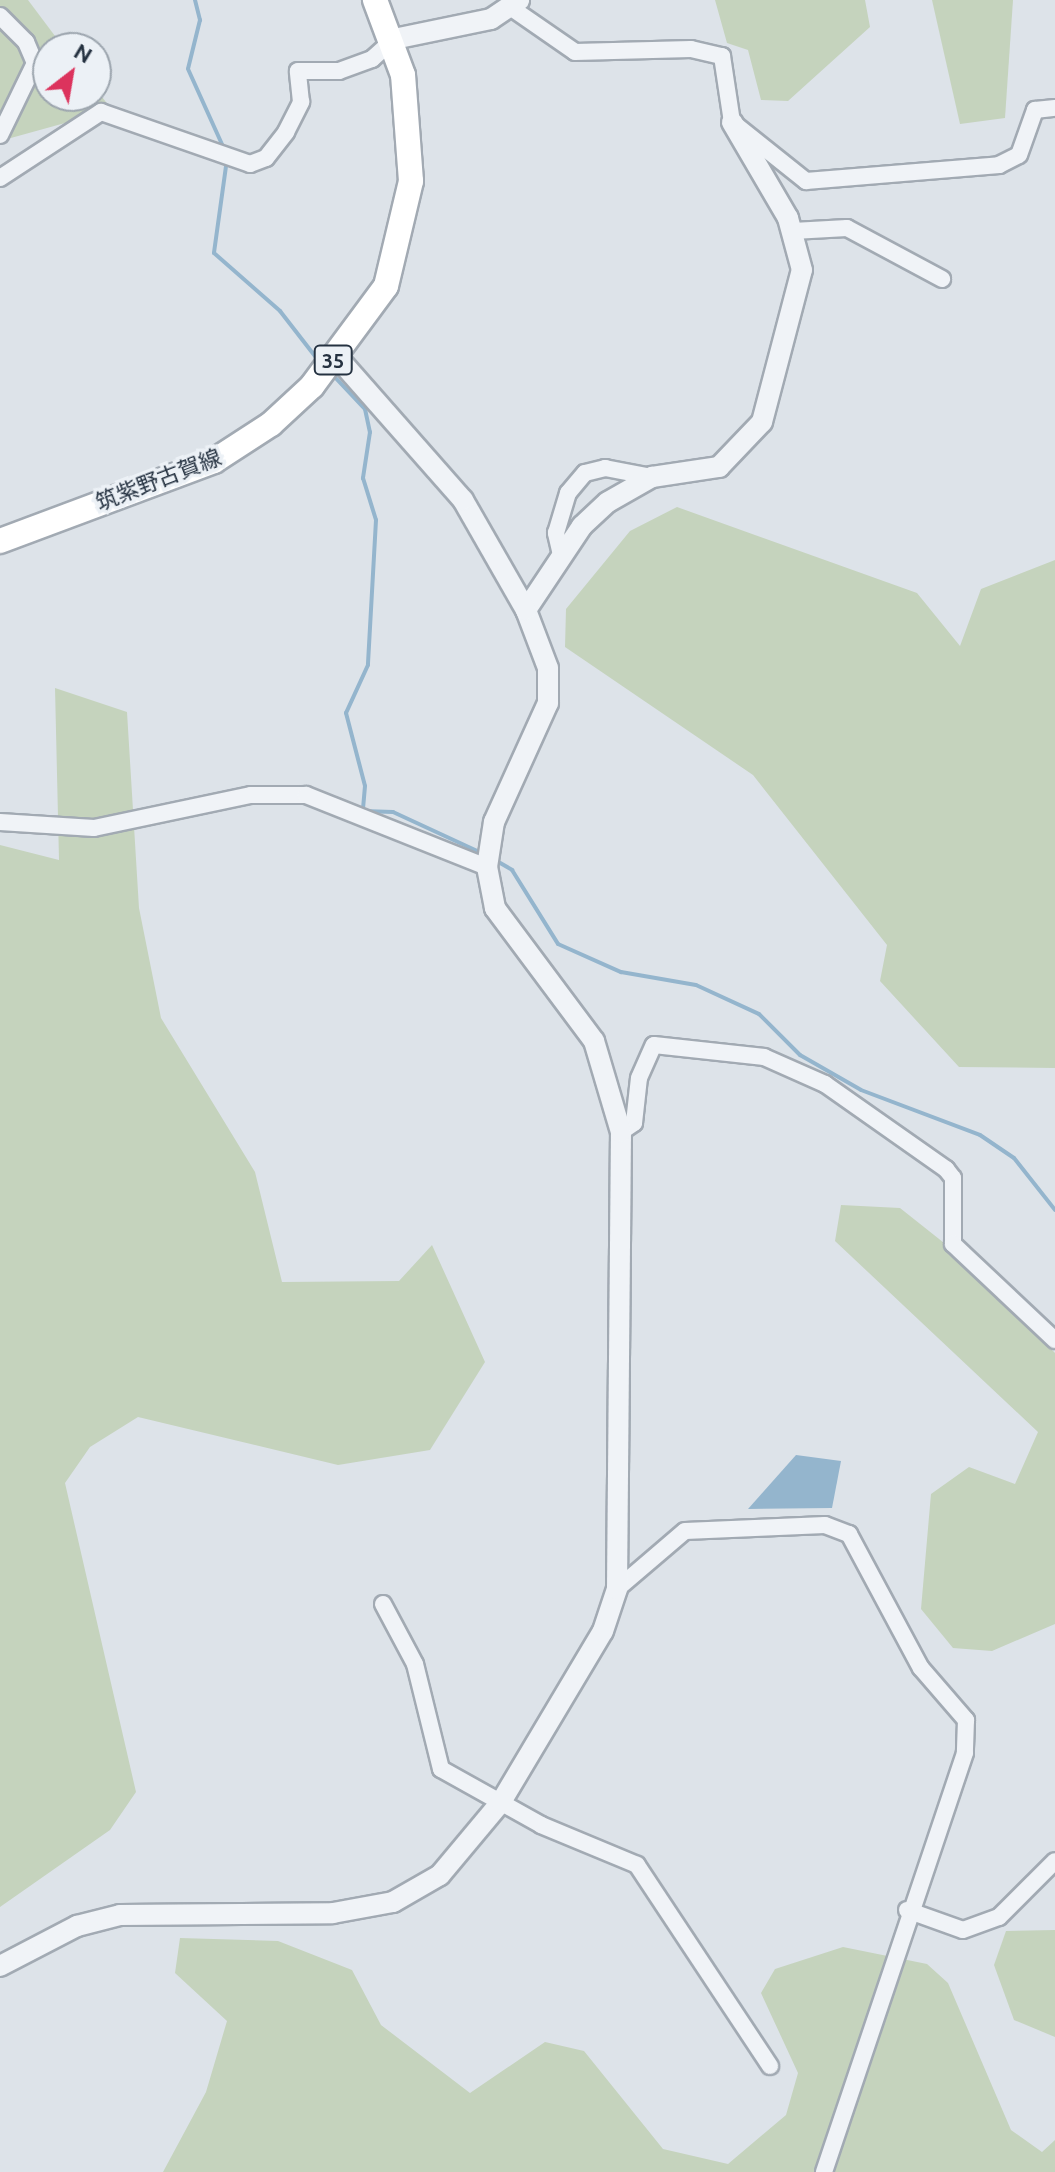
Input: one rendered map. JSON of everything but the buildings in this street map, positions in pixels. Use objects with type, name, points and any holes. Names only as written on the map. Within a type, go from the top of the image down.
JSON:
[{"type":"main road","name":"筑紫野古賀線","points":[[0,541],[214,461],[271,424],[336,356],[386,286],[400,248],[411,181],[394,39],[375,0]]},
{"type":"street","points":[[0,178],[101,112],[250,164],[266,158],[286,132],[301,102],[298,71],[339,71],[372,59],[394,39],[516,4],[575,52],[691,49],[722,56],[732,122],[793,231],[802,287],[762,422],[719,467],[652,477],[605,468],[585,473],[568,493],[556,533],[561,555]]},
{"type":"street","points":[[0,16],[26,42],[35,63],[0,135]]},
{"type":"street","points":[[732,122],[781,166],[827,184],[999,165],[1019,155],[1035,110],[1055,108]]},
{"type":"street","points":[[793,231],[847,228],[942,279]]},
{"type":"street","points":[[0,1966],[77,1926],[120,1915],[286,1917],[393,1902],[448,1868],[501,1802],[603,1631],[617,1589],[621,1132],[594,1041],[495,908],[487,867],[494,822],[548,703],[548,668],[526,610],[463,500],[336,356]]},
{"type":"street","points":[[526,610],[561,555],[608,502],[652,477]]},
{"type":"street","points":[[0,822],[94,828],[251,795],[306,795],[487,867]]},
{"type":"street","points":[[621,1132],[634,1123],[639,1078],[654,1045],[764,1057],[825,1084],[946,1169],[953,1178],[953,1244],[1055,1340]]},
{"type":"street","points":[[617,1589],[685,1531],[825,1525],[860,1545],[921,1668],[966,1720],[965,1753],[907,1910],[824,2172]]},
{"type":"street","points":[[383,1604],[415,1664],[441,1769],[501,1802],[637,1865],[770,2066]]},
{"type":"street","points":[[907,1910],[963,1930],[999,1917],[1055,1861]]},
{"type":"green space","points":[[0,0],[28,0],[52,32],[32,32],[32,112],[105,112],[0,141]]},
{"type":"green space","points":[[715,0],[865,0],[870,27],[788,101],[761,100],[748,50],[727,43]]},
{"type":"green space","points":[[932,0],[1013,0],[1005,118],[960,124]]},
{"type":"green space","points":[[677,507],[917,593],[960,646],[981,589],[1055,560],[1055,1068],[959,1067],[880,981],[887,945],[753,775],[565,647],[566,609],[630,531]]},
{"type":"green space","points":[[55,688],[127,712],[139,908],[161,1018],[255,1172],[282,1282],[399,1281],[432,1245],[485,1362],[430,1450],[338,1465],[138,1417],[90,1447],[65,1483],[136,1792],[110,1830],[0,1907],[0,845],[59,860]]},
{"type":"green space","points":[[841,1205],[900,1208],[963,1258],[1055,1353],[1055,1624],[992,1651],[953,1648],[921,1609],[931,1494],[969,1467],[1015,1484],[1038,1432],[835,1241]]},
{"type":"green space","points":[[1055,1930],[1055,2037],[1014,2020],[994,1965],[1006,1931]]},
{"type":"green space","points":[[180,1938],[278,1941],[352,1970],[381,2025],[470,2093],[545,2042],[584,2051],[663,2149],[728,2164],[786,2115],[798,2073],[761,1993],[775,1969],[843,1947],[927,1964],[948,1983],[1011,2130],[1042,2152],[1055,2140],[1055,2172],[163,2172],[206,2092],[227,2021],[175,1973]]},
{"type":"water","points":[[796,1455],[841,1461],[832,1508],[748,1509]]},
{"type":"waterway","points":[[195,0],[200,20],[188,69],[225,151]]},
{"type":"waterway","points":[[227,159],[214,253],[280,311],[318,360]]},
{"type":"waterway","points":[[330,372],[365,409],[370,432],[363,478],[376,520],[368,665],[346,713],[365,786],[363,811],[393,812],[484,854]]},
{"type":"waterway","points":[[495,860],[512,870],[558,944],[621,972],[696,985],[759,1014],[800,1055],[861,1090],[980,1135],[1014,1158],[1055,1210]]}]
